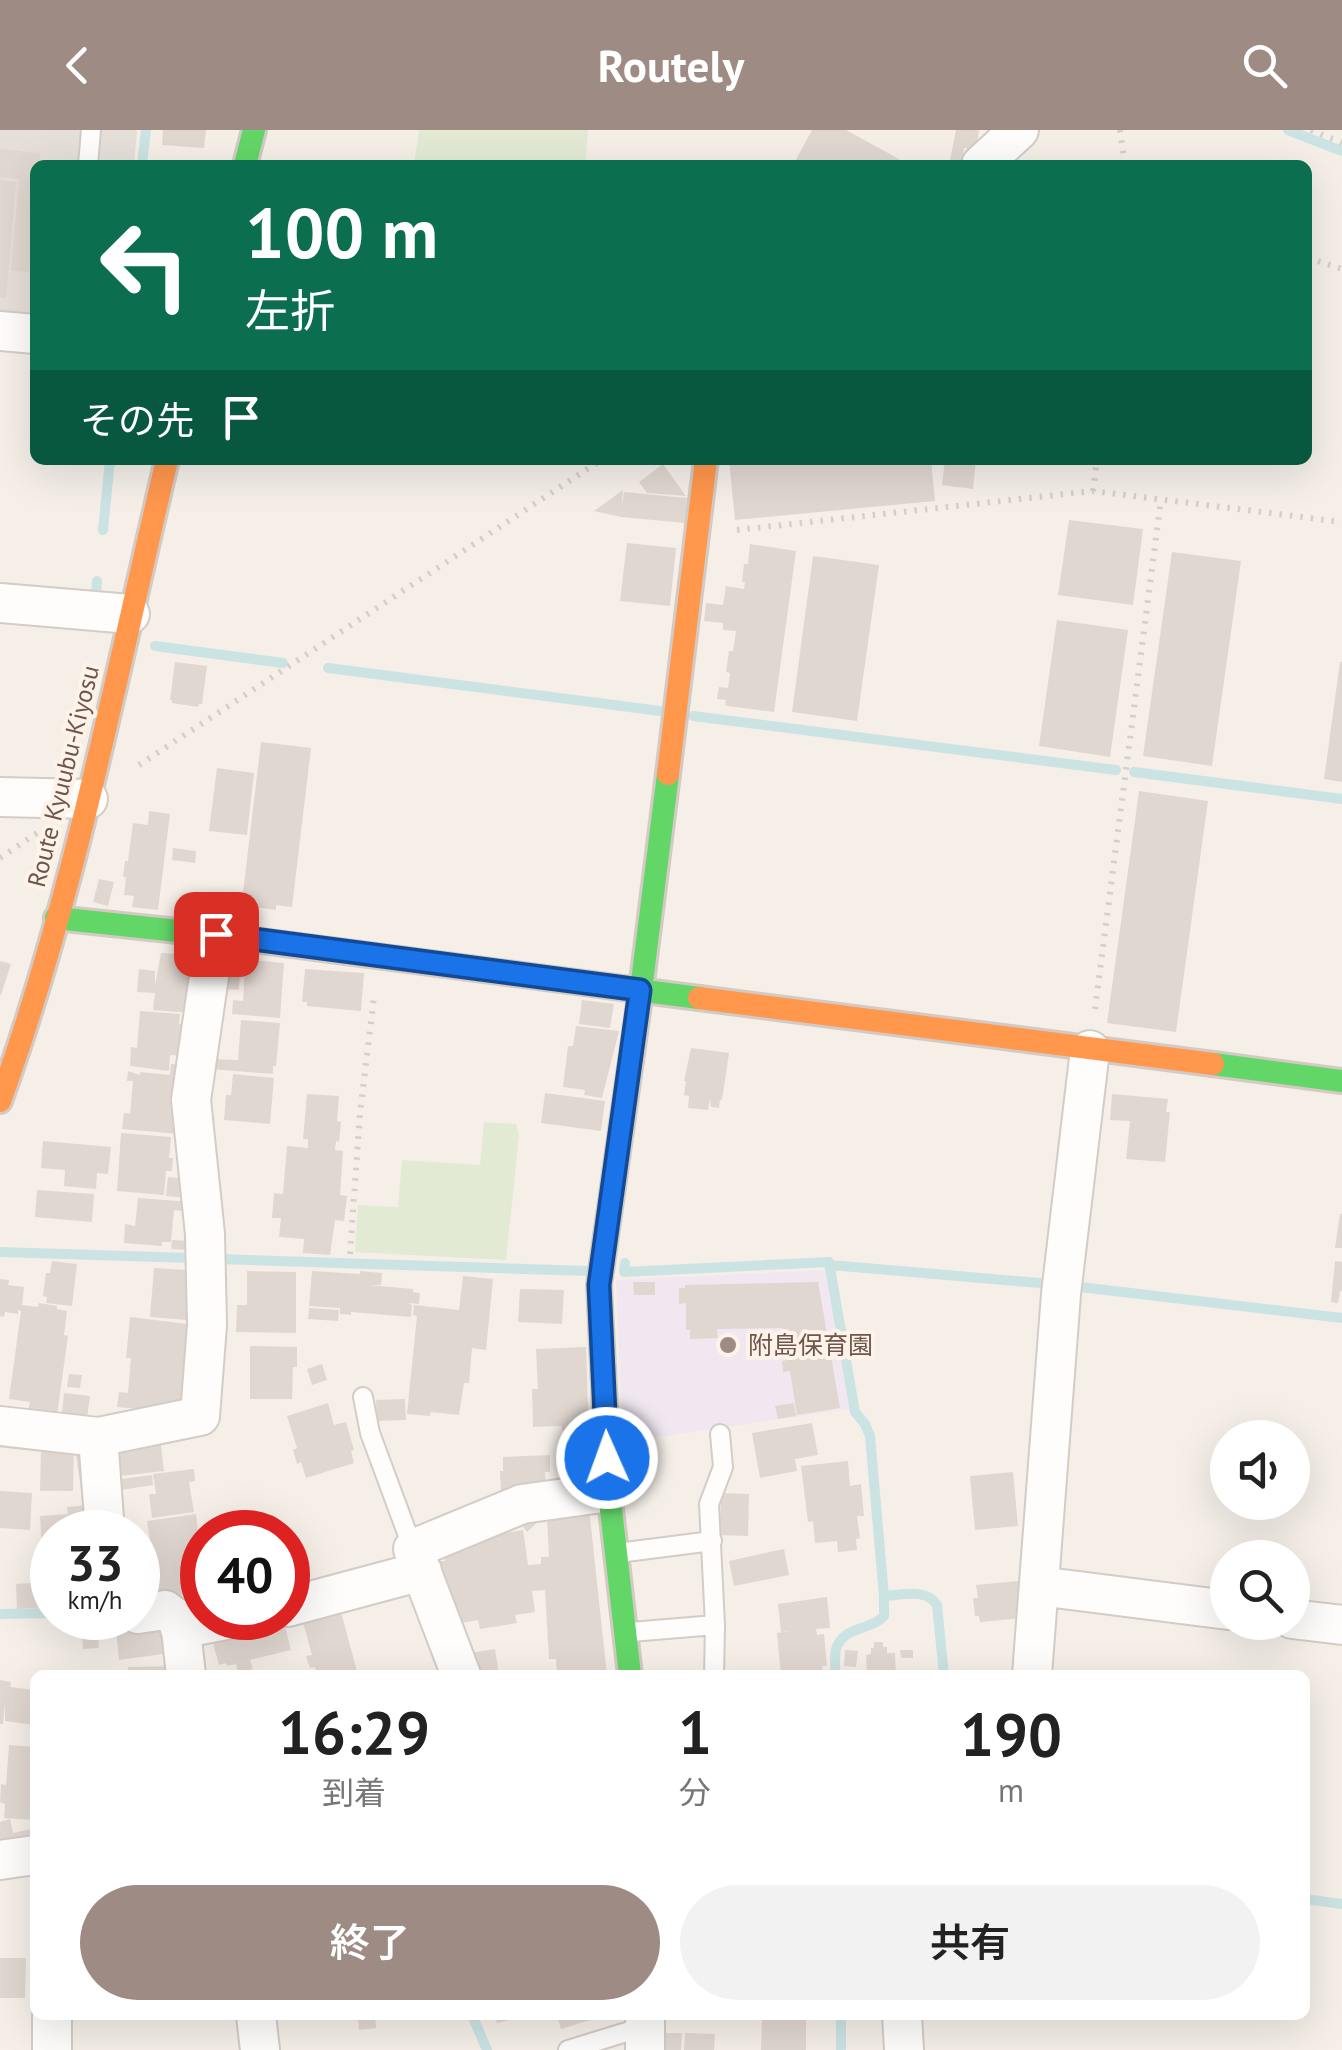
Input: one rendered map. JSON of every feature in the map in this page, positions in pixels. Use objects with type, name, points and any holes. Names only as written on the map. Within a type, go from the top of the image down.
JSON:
[{"type":"street","points":[[246,160],[254,130]]},
{"type":"street","points":[[986,160],[1019,130]]},
{"type":"street","points":[[0,331],[30,334]]},
{"type":"street","name":"Route Kyuubu-Kiyosu","points":[[0,1101],[14,1064],[88,798],[165,465]]},
{"type":"street","points":[[629,1670],[609,1492],[599,1285],[705,465]]},
{"type":"street","points":[[0,603],[130,614]]},
{"type":"street","points":[[0,796],[88,798]]},
{"type":"street","points":[[56,918],[216,934],[1342,1081]]},
{"type":"street","points":[[0,1426],[98,1437],[200,1416],[207,1325],[205,1234],[191,1100],[216,934]]},
{"type":"street","points":[[1032,1670],[1060,1294],[1090,1050]]},
{"type":"street","points":[[98,1437],[103,1510]]},
{"type":"street","points":[[310,1599],[418,1560],[522,1504],[609,1492]]},
{"type":"street","points":[[418,1560],[459,1670]]},
{"type":"street","points":[[1038,1586],[1210,1608]]},
{"type":"street","points":[[1310,1621],[1342,1625]]},
{"type":"street","points":[[181,1640],[185,1670]]},
{"type":"street","points":[[0,1860],[30,1856]]},
{"type":"street","points":[[52,2020],[52,2050]]},
{"type":"street","points":[[257,2020],[260,2050]]},
{"type":"street","points":[[902,2020],[904,2050]]},
{"type":"lane","points":[[88,160],[91,130]]},
{"type":"lane","points":[[363,1397],[370,1433],[418,1560]]},
{"type":"lane","points":[[714,1670],[710,1504],[722,1467],[720,1434]]},
{"type":"lane","points":[[616,1553],[712,1541]]},
{"type":"lane","points":[[625,1632],[715,1625]]},
{"type":"lane","points":[[568,2050],[645,2030]]},
{"type":"path","points":[[1120,130],[1124,160]]},
{"type":"path","points":[[1311,130],[1342,142]]},
{"type":"path","points":[[1312,259],[1342,269]]},
{"type":"path","points":[[138,766],[593,465]]},
{"type":"path","points":[[1093,491],[1096,465]]},
{"type":"path","points":[[696,534],[1093,491],[1342,522]]},
{"type":"path","points":[[1090,1050],[1161,499]]},
{"type":"path","points":[[0,858],[44,828]]},
{"type":"path","points":[[350,1254],[360,1112],[379,956]]},
{"type":"shaded area","points":[[0,130],[137,130],[134,160],[30,160],[30,313],[0,310]]},
{"type":"shaded area","name":"附島保育園","points":[[826,1270],[849,1409],[623,1442],[616,1280]]},
{"type":"green space","points":[[419,130],[588,130],[585,160],[415,160]]},
{"type":"green space","points":[[484,1122],[516,1124],[519,1136],[506,1260],[355,1252],[358,1205],[398,1207],[402,1160],[480,1165]]},
{"type":"building","points":[[163,130],[206,130],[204,148],[162,145]]},
{"type":"building","points":[[812,130],[846,130],[899,159],[898,160],[796,160]]},
{"type":"building","points":[[956,130],[979,130],[976,150],[964,148],[962,160],[950,160]]},
{"type":"building","points":[[0,149],[40,153],[39,160],[30,160],[29,272],[11,271],[19,179],[0,177]]},
{"type":"building","points":[[0,180],[16,182],[6,298],[0,298]]},
{"type":"building","points":[[664,465],[686,496],[647,493],[639,482]]},
{"type":"building","points":[[730,465],[931,465],[935,501],[735,520]]},
{"type":"building","points":[[944,465],[975,465],[973,489],[942,485]]},
{"type":"building","points":[[623,490],[622,507],[624,492],[687,498],[685,523],[594,511]]},
{"type":"building","points":[[1069,520],[1143,529],[1133,605],[1058,595]]},
{"type":"building","points":[[627,543],[676,548],[670,606],[620,601]]},
{"type":"building","points":[[750,544],[796,551],[774,712],[728,706],[726,700],[717,699],[719,687],[728,688],[730,673],[726,672],[736,631],[723,630],[723,623],[704,621],[706,603],[723,605],[726,586],[744,589],[744,564],[748,564]]},
{"type":"building","points":[[1172,552],[1241,561],[1212,766],[1143,756]]},
{"type":"building","points":[[813,556],[879,565],[857,721],[792,712]]},
{"type":"building","points":[[1057,620],[1128,630],[1110,757],[1039,746]]},
{"type":"building","points":[[175,662],[207,666],[202,704],[198,707],[170,700]]},
{"type":"building","points":[[1342,662],[1342,782],[1324,779]]},
{"type":"building","points":[[261,742],[311,748],[292,907],[276,905],[276,910],[242,901]]},
{"type":"building","points":[[217,768],[254,773],[247,835],[209,831]]},
{"type":"building","points":[[1139,791],[1208,801],[1176,1032],[1107,1023]]},
{"type":"building","points":[[149,811],[170,814],[158,910],[132,907],[134,896],[124,895],[125,861],[133,823],[148,825]]},
{"type":"building","points":[[173,848],[196,851],[195,863],[172,860]]},
{"type":"building","points":[[99,879],[114,882],[108,906],[93,902]]},
{"type":"building","points":[[161,953],[194,955],[192,1013],[153,1010],[155,993],[137,992],[139,969],[155,971],[155,985]]},
{"type":"building","points":[[239,959],[284,963],[280,1018],[232,1014],[233,1000],[243,1001],[245,967],[239,966]]},
{"type":"building","points":[[0,961],[11,964],[1,995],[0,995]]},
{"type":"building","points":[[224,967],[240,968],[239,990],[222,989]]},
{"type":"building","points":[[305,969],[364,973],[361,1011],[307,1006],[307,1002],[302,1002]]},
{"type":"building","points":[[582,1000],[614,1004],[610,1028],[579,1024]]},
{"type":"building","points":[[140,1011],[180,1014],[179,1024],[189,1025],[187,1056],[170,1055],[169,1071],[130,1066],[131,1047],[137,1048]]},
{"type":"building","points":[[241,1020],[280,1023],[273,1074],[211,1069],[212,1059],[238,1060]]},
{"type":"building","points":[[576,1026],[619,1031],[602,1098],[584,1095],[585,1090],[563,1087],[568,1046],[573,1046]]},
{"type":"building","points":[[691,1048],[729,1053],[719,1108],[711,1107],[710,1099],[708,1110],[688,1108],[684,1081]]},
{"type":"building","points":[[171,1064],[188,1065],[179,1134],[122,1129],[124,1113],[130,1114],[133,1081],[127,1081],[128,1071],[170,1075]]},
{"type":"building","points":[[233,1074],[274,1078],[270,1124],[224,1120]]},
{"type":"building","points":[[545,1093],[605,1101],[601,1131],[541,1123]]},
{"type":"building","points":[[307,1094],[339,1096],[337,1121],[341,1122],[335,1150],[343,1151],[340,1195],[347,1196],[344,1221],[335,1220],[330,1255],[303,1253],[304,1239],[279,1237],[281,1218],[272,1218],[274,1193],[283,1194],[287,1146],[308,1148],[308,1139],[303,1139]]},
{"type":"building","points":[[1112,1094],[1168,1099],[1165,1162],[1126,1159],[1130,1121],[1110,1120]]},
{"type":"building","points":[[121,1133],[171,1137],[172,1171],[166,1171],[164,1195],[117,1191]]},
{"type":"building","points":[[43,1141],[111,1147],[108,1174],[97,1173],[96,1189],[64,1186],[65,1170],[41,1168]]},
{"type":"building","points":[[168,1177],[188,1179],[186,1198],[166,1196]]},
{"type":"building","points":[[37,1190],[94,1194],[92,1222],[35,1217]]},
{"type":"building","points":[[138,1198],[191,1202],[191,1212],[174,1210],[171,1242],[162,1242],[162,1246],[124,1243],[125,1224],[135,1226]]},
{"type":"building","points":[[1340,1214],[1342,1248],[1335,1248]]},
{"type":"building","points":[[172,1240],[192,1241],[191,1250],[171,1249]]},
{"type":"building","points":[[52,1261],[77,1264],[72,1306],[46,1303],[46,1273],[50,1273]]},
{"type":"building","points":[[1335,1261],[1342,1262],[1338,1303],[1331,1302]]},
{"type":"building","points":[[186,1265],[193,1266],[186,1320],[150,1317],[154,1268],[186,1270]]},
{"type":"building","points":[[247,1271],[296,1272],[296,1333],[236,1332],[237,1305],[247,1305]]},
{"type":"building","points":[[312,1271],[382,1273],[381,1285],[370,1285],[413,1289],[420,1293],[419,1304],[408,1303],[412,1305],[411,1317],[340,1314],[340,1308],[309,1306]]},
{"type":"building","points":[[463,1276],[493,1279],[486,1350],[472,1348],[469,1383],[464,1383],[459,1415],[407,1414],[417,1316],[413,1315],[414,1305],[459,1310]]},
{"type":"building","points":[[0,1279],[9,1280],[8,1285],[24,1287],[22,1305],[38,1307],[39,1303],[67,1311],[64,1335],[68,1336],[57,1415],[28,1411],[30,1402],[9,1399],[21,1311],[0,1316]]},
{"type":"building","points":[[633,1282],[655,1282],[655,1295],[634,1295]]},
{"type":"building","points":[[818,1282],[840,1408],[797,1415],[790,1371],[783,1372],[782,1361],[788,1360],[782,1328],[717,1329],[718,1338],[690,1339],[686,1303],[679,1304],[679,1288],[685,1285]]},
{"type":"building","points":[[520,1289],[564,1290],[562,1324],[518,1322]]},
{"type":"building","points":[[309,1308],[339,1310],[338,1321],[308,1319]]},
{"type":"building","points":[[130,1317],[188,1324],[183,1376],[188,1376],[180,1413],[117,1407],[119,1392],[128,1393]]},
{"type":"building","points":[[250,1346],[297,1347],[292,1399],[250,1399]]},
{"type":"building","points":[[586,1347],[589,1431],[562,1431],[562,1426],[533,1427],[532,1389],[538,1389],[536,1349]]},
{"type":"building","points":[[322,1364],[327,1380],[312,1385],[307,1369]]},
{"type":"building","points":[[69,1374],[82,1375],[80,1388],[67,1387]]},
{"type":"building","points":[[64,1393],[90,1396],[86,1425],[61,1422]]},
{"type":"building","points":[[405,1399],[406,1420],[377,1421],[376,1400]]},
{"type":"building","points":[[328,1403],[334,1425],[346,1422],[354,1463],[306,1478],[301,1462],[297,1464],[293,1450],[297,1448],[287,1416]]},
{"type":"building","points":[[794,1403],[796,1416],[778,1419],[775,1406]]},
{"type":"building","points":[[812,1423],[818,1455],[795,1459],[797,1471],[760,1478],[752,1433]]},
{"type":"building","points":[[160,1438],[164,1471],[112,1477],[108,1448]]},
{"type":"building","points":[[41,1445],[74,1446],[73,1491],[40,1491]]},
{"type":"building","points":[[91,1446],[94,1488],[81,1490],[75,1448]]},
{"type":"building","points":[[550,1455],[550,1472],[545,1472],[546,1492],[501,1493],[503,1457]]},
{"type":"building","points":[[848,1461],[850,1486],[861,1484],[864,1516],[857,1516],[857,1550],[838,1552],[837,1541],[815,1543],[813,1521],[808,1522],[801,1466]]},
{"type":"building","points":[[194,1469],[195,1481],[189,1482],[194,1510],[160,1517],[160,1510],[151,1510],[149,1494],[156,1494],[153,1474]]},
{"type":"building","points":[[1013,1472],[1018,1526],[975,1530],[970,1476]]},
{"type":"building","points":[[152,1475],[153,1485],[115,1491],[113,1480]]},
{"type":"building","points":[[0,1491],[32,1493],[30,1530],[0,1528]]},
{"type":"building","points":[[721,1493],[749,1494],[748,1536],[720,1535]]},
{"type":"building","points":[[90,1505],[90,1510],[67,1510],[67,1507]]},
{"type":"building","points":[[589,1508],[606,1670],[557,1670],[556,1659],[549,1659],[545,1590],[532,1591],[535,1612],[515,1615],[517,1623],[480,1629],[478,1620],[450,1625],[440,1561],[445,1561],[443,1552],[471,1547],[470,1539],[523,1530],[528,1565],[541,1564],[541,1557],[549,1557],[547,1519],[541,1519],[527,1532],[520,1523]]},
{"type":"building","points":[[180,1516],[180,1595],[160,1598],[160,1519]]},
{"type":"building","points":[[784,1549],[789,1575],[734,1586],[729,1561]]},
{"type":"building","points":[[1019,1581],[1023,1618],[980,1622],[979,1616],[975,1616],[973,1598],[978,1598],[976,1585]]},
{"type":"building","points":[[30,1583],[30,1608],[17,1609],[16,1584]]},
{"type":"building","points":[[827,1597],[830,1628],[816,1629],[817,1635],[824,1634],[827,1666],[822,1666],[822,1670],[781,1670],[777,1633],[790,1631],[781,1632],[778,1604]]},
{"type":"building","points":[[341,1612],[357,1670],[316,1670],[310,1668],[306,1656],[312,1655],[308,1640],[310,1620]]},
{"type":"building","points":[[167,1623],[171,1653],[119,1660],[117,1640],[160,1640],[160,1624]]},
{"type":"building","points":[[82,1640],[98,1640],[99,1648],[83,1649]]},
{"type":"building","points":[[288,1640],[291,1650],[250,1660],[253,1669],[237,1670],[236,1664],[219,1665],[213,1643]]},
{"type":"building","points":[[874,1642],[883,1642],[887,1653],[895,1653],[896,1670],[867,1670],[866,1655],[874,1648]]},
{"type":"building","points":[[495,1649],[498,1670],[472,1670],[470,1653]]},
{"type":"building","points":[[845,1650],[858,1651],[856,1667],[844,1666]]},
{"type":"building","points":[[900,1650],[913,1650],[913,1658],[901,1658]]},
{"type":"building","points":[[175,1666],[175,1670],[128,1670]]},
{"type":"building","points":[[0,1680],[11,1682],[10,1687],[30,1689],[30,1724],[5,1721],[5,1703],[0,1724]]},
{"type":"building","points":[[9,1745],[30,1747],[30,1820],[4,1818],[1,1784],[6,1785]]},
{"type":"building","points":[[10,1819],[13,1833],[30,1829],[30,1844],[0,1850],[0,1822]]},
{"type":"building","points":[[0,1958],[26,1958],[25,1998],[0,1998]]},
{"type":"building","points":[[358,2020],[375,2020],[376,2028],[359,2030]]},
{"type":"building","points":[[558,2020],[590,2020],[561,2029]]},
{"type":"building","points":[[762,2020],[806,2020],[806,2050],[761,2050]]},
{"type":"building","points":[[662,2033],[682,2033],[681,2050],[662,2050]]},
{"type":"building","points":[[685,2033],[715,2034],[714,2050],[684,2050]]},
{"type":"waterway","points":[[143,160],[146,130]]},
{"type":"waterway","points":[[1288,130],[1342,151]]},
{"type":"waterway","points":[[103,530],[110,465]]},
{"type":"waterway","points":[[96,594],[97,581]]},
{"type":"waterway","points":[[155,646],[283,663]]},
{"type":"waterway","points":[[328,668],[660,711]]},
{"type":"waterway","points":[[693,716],[1116,770]]},
{"type":"waterway","points":[[1134,772],[1342,799]]},
{"type":"waterway","points":[[0,1252],[190,1258]]},
{"type":"waterway","points":[[219,1259],[588,1271]]},
{"type":"waterway","points":[[625,1263],[624,1272],[829,1262],[855,1412],[870,1436],[884,1596],[884,1616],[840,1641],[835,1652],[835,1670]]},
{"type":"waterway","points":[[830,1265],[1051,1284]]},
{"type":"waterway","points":[[1072,1286],[1342,1318]]},
{"type":"waterway","points":[[884,1596],[920,1594],[937,1605],[944,1670]]},
{"type":"waterway","points":[[0,1614],[30,1613]]},
{"type":"waterway","points":[[1310,1900],[1342,1904]]},
{"type":"waterway","points":[[474,2020],[487,2050]]},
{"type":"waterway","points":[[841,2020],[841,2050]]},
{"type":"traffic: fast","points":[[246,160],[254,130]]},
{"type":"traffic: fast","points":[[629,1670],[609,1492],[599,1285],[668,774]]},
{"type":"traffic: fast","points":[[56,918],[699,998]]},
{"type":"traffic: fast","points":[[1213,1064],[1342,1081]]},
{"type":"traffic: slow","points":[[0,1101],[27,1023],[72,864],[166,465]]},
{"type":"traffic: slow","points":[[668,774],[705,465]]},
{"type":"traffic: slow","points":[[699,998],[1213,1064]]},
{"type":"place","name":"附島保育園","points":[[728,1345]]},
{"type":"route","points":[[216,934],[640,990],[599,1285],[607,1458]]}]
